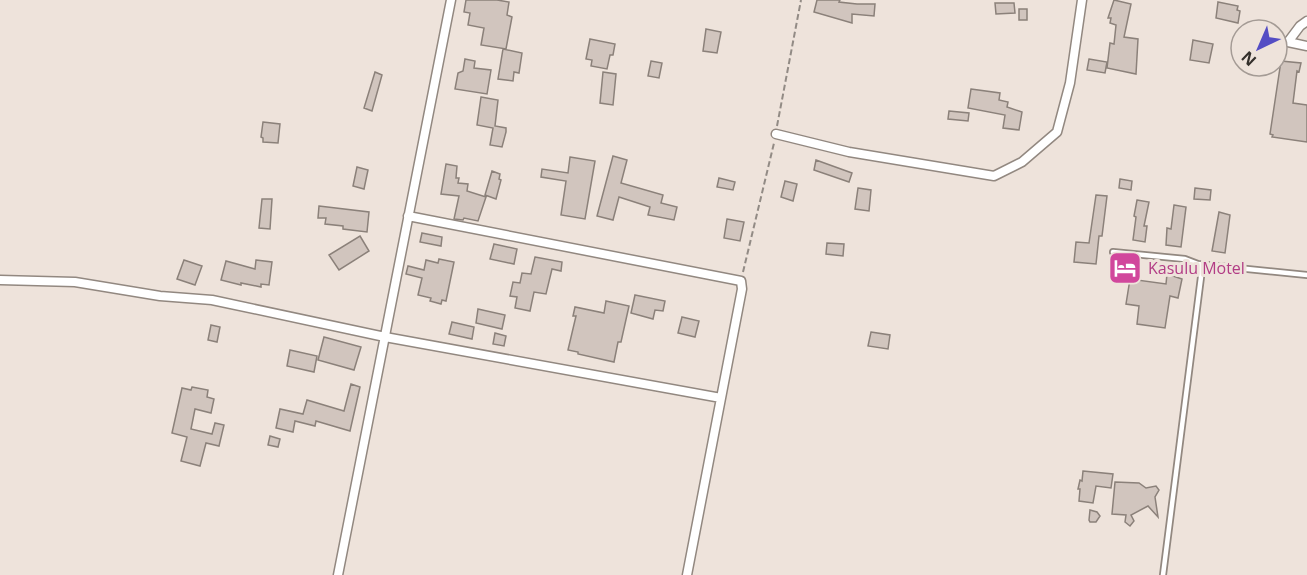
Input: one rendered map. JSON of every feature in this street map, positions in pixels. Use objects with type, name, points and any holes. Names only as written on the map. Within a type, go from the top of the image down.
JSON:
[{"type":"street","points":[[338,575],[451,0]]},
{"type":"street","points":[[776,134],[849,152],[993,176],[1022,162],[1057,132],[1070,83],[1082,0]]},
{"type":"street","points":[[1307,21],[1300,26],[1288,42],[1307,46]]},
{"type":"street","points":[[408,216],[741,281],[742,289],[687,575]]},
{"type":"street","points":[[0,279],[75,282],[160,296],[212,300],[385,337],[721,398]]},
{"type":"lane","points":[[1113,252],[1185,259],[1198,264],[1307,275]]},
{"type":"lane","points":[[1163,575],[1201,277],[1198,264]]},
{"type":"building","points":[[466,0],[509,2],[507,15],[512,17],[506,49],[481,45],[484,28],[468,25],[470,13],[464,12]]},
{"type":"building","points":[[817,0],[875,4],[874,16],[852,14],[852,23],[814,12]]},
{"type":"building","points":[[1114,0],[1131,4],[1124,37],[1138,39],[1136,74],[1107,68],[1110,43],[1114,44],[1116,25],[1110,23],[1111,18],[1108,18]]},
{"type":"building","points":[[1218,2],[1238,6],[1239,18],[1229,18],[1229,21],[1216,18]]},
{"type":"building","points":[[995,3],[1014,3],[1015,13],[996,14]]},
{"type":"building","points":[[1019,9],[1027,9],[1027,20],[1019,20]]},
{"type":"building","points":[[706,29],[721,32],[717,53],[703,51]]},
{"type":"building","points":[[590,39],[615,44],[607,69],[591,66],[592,60],[586,59]]},
{"type":"building","points":[[1193,40],[1213,44],[1209,63],[1190,60]]},
{"type":"building","points":[[503,49],[522,53],[519,73],[514,72],[513,81],[498,79]]},
{"type":"building","points":[[465,59],[475,61],[474,68],[491,70],[487,94],[455,89],[458,73],[463,71]]},
{"type":"building","points":[[1089,59],[1107,62],[1105,73],[1087,70]]},
{"type":"building","points":[[651,61],[662,63],[659,78],[648,76]]},
{"type":"building","points":[[1289,62],[1301,63],[1299,72],[1297,71],[1293,103],[1307,105],[1307,142],[1272,137],[1273,135],[1270,134],[1278,78],[1289,78]]},
{"type":"building","points":[[375,72],[382,75],[372,111],[364,108]]},
{"type":"building","points":[[603,72],[616,74],[613,105],[600,103]]},
{"type":"building","points":[[971,89],[1000,93],[999,100],[1008,102],[1007,107],[1022,112],[1019,130],[1003,128],[1005,115],[968,108]]},
{"type":"building","points":[[481,97],[498,100],[495,126],[506,128],[502,147],[490,145],[493,128],[477,125]]},
{"type":"building","points":[[949,111],[969,113],[968,121],[948,119]]},
{"type":"building","points":[[263,122],[280,124],[278,143],[263,142],[261,137]]},
{"type":"building","points":[[613,156],[627,160],[621,183],[663,195],[661,203],[677,207],[674,220],[648,215],[650,207],[619,197],[613,220],[597,216]]},
{"type":"building","points":[[570,157],[595,161],[585,219],[561,215],[566,181],[541,177],[542,169],[568,173]]},
{"type":"building","points":[[816,160],[852,173],[849,182],[814,170]]},
{"type":"building","points":[[446,164],[457,166],[458,183],[468,184],[467,191],[486,197],[478,221],[464,218],[463,220],[454,219],[459,196],[441,194]]},
{"type":"building","points":[[357,167],[368,170],[364,189],[353,186]]},
{"type":"building","points":[[492,171],[500,174],[499,179],[501,180],[496,199],[485,195]]},
{"type":"building","points":[[719,178],[735,182],[733,190],[717,187]]},
{"type":"building","points":[[1120,179],[1132,181],[1131,190],[1119,188]]},
{"type":"building","points":[[785,181],[797,184],[793,201],[781,197]]},
{"type":"building","points":[[858,188],[871,190],[869,211],[855,209]]},
{"type":"building","points":[[1195,188],[1211,190],[1210,200],[1194,199]]},
{"type":"building","points":[[1096,195],[1107,196],[1096,264],[1074,262],[1076,242],[1089,243]]},
{"type":"building","points":[[262,199],[272,199],[270,229],[259,228]]},
{"type":"building","points":[[1137,200],[1149,202],[1144,226],[1147,226],[1145,242],[1133,240]]},
{"type":"building","points":[[1174,205],[1186,207],[1181,247],[1166,245],[1167,228],[1171,229]]},
{"type":"building","points":[[319,206],[369,212],[367,232],[325,224],[326,218],[318,218]]},
{"type":"building","points":[[1219,212],[1230,215],[1225,253],[1212,251]]},
{"type":"building","points":[[727,219],[744,222],[740,241],[724,238]]},
{"type":"building","points":[[422,233],[442,237],[441,246],[420,242]]},
{"type":"building","points":[[360,236],[369,251],[339,270],[329,255]]},
{"type":"building","points":[[827,243],[844,244],[843,256],[826,254]]},
{"type":"building","points":[[494,244],[517,249],[514,264],[490,259]]},
{"type":"building","points":[[535,257],[562,262],[561,271],[552,269],[546,294],[534,292],[530,311],[515,308],[517,297],[510,296],[513,282],[520,283],[522,273],[531,274]]},
{"type":"building","points":[[439,259],[454,262],[446,301],[442,300],[441,304],[430,301],[431,298],[418,295],[422,278],[406,274],[408,266],[424,270],[426,260],[438,263]]},
{"type":"building","points":[[184,260],[202,266],[195,285],[177,279]]},
{"type":"building","points":[[256,260],[272,262],[269,285],[261,284],[261,287],[241,283],[241,285],[221,280],[226,261],[255,269]]},
{"type":"building","points":[[1167,274],[1182,279],[1178,298],[1170,296],[1165,328],[1137,324],[1139,306],[1126,304],[1130,279],[1166,284]]},
{"type":"building","points":[[635,295],[665,301],[663,311],[655,310],[653,319],[631,313]]},
{"type":"building","points":[[606,301],[629,306],[614,362],[568,350],[576,316],[573,316],[575,307],[604,313]]},
{"type":"building","points":[[478,309],[505,315],[502,329],[476,323]]},
{"type":"building","points":[[682,317],[699,321],[695,337],[678,333]]},
{"type":"building","points":[[452,322],[474,327],[472,339],[449,334]]},
{"type":"building","points":[[211,325],[220,327],[217,342],[208,340]]},
{"type":"building","points":[[871,332],[890,335],[888,349],[868,346]]},
{"type":"building","points":[[495,333],[506,336],[504,346],[493,344]]},
{"type":"building","points":[[324,337],[361,347],[354,370],[318,360]]},
{"type":"building","points":[[290,350],[317,356],[314,372],[287,366]]},
{"type":"building","points":[[351,384],[360,387],[350,431],[316,421],[315,426],[295,421],[293,432],[276,428],[280,409],[303,414],[307,400],[344,411]]},
{"type":"building","points":[[192,387],[208,390],[207,397],[214,399],[211,413],[195,409],[191,429],[212,434],[215,423],[224,425],[219,446],[206,443],[200,466],[181,461],[187,437],[172,433],[182,388],[191,390]]},
{"type":"building","points":[[270,436],[280,439],[278,447],[268,445]]},
{"type":"building","points":[[1083,471],[1113,474],[1111,488],[1096,486],[1093,503],[1079,501],[1080,489],[1078,489]]},
{"type":"building","points":[[1115,482],[1139,483],[1146,488],[1156,486],[1159,490],[1155,497],[1158,517],[1148,506],[1131,515],[1134,521],[1130,526],[1125,522],[1126,515],[1112,514]]},
{"type":"building","points":[[1090,510],[1097,512],[1100,516],[1096,522],[1089,520]]},
{"type":"place","name":"Kasulu Motel","points":[[1125,268]]}]
